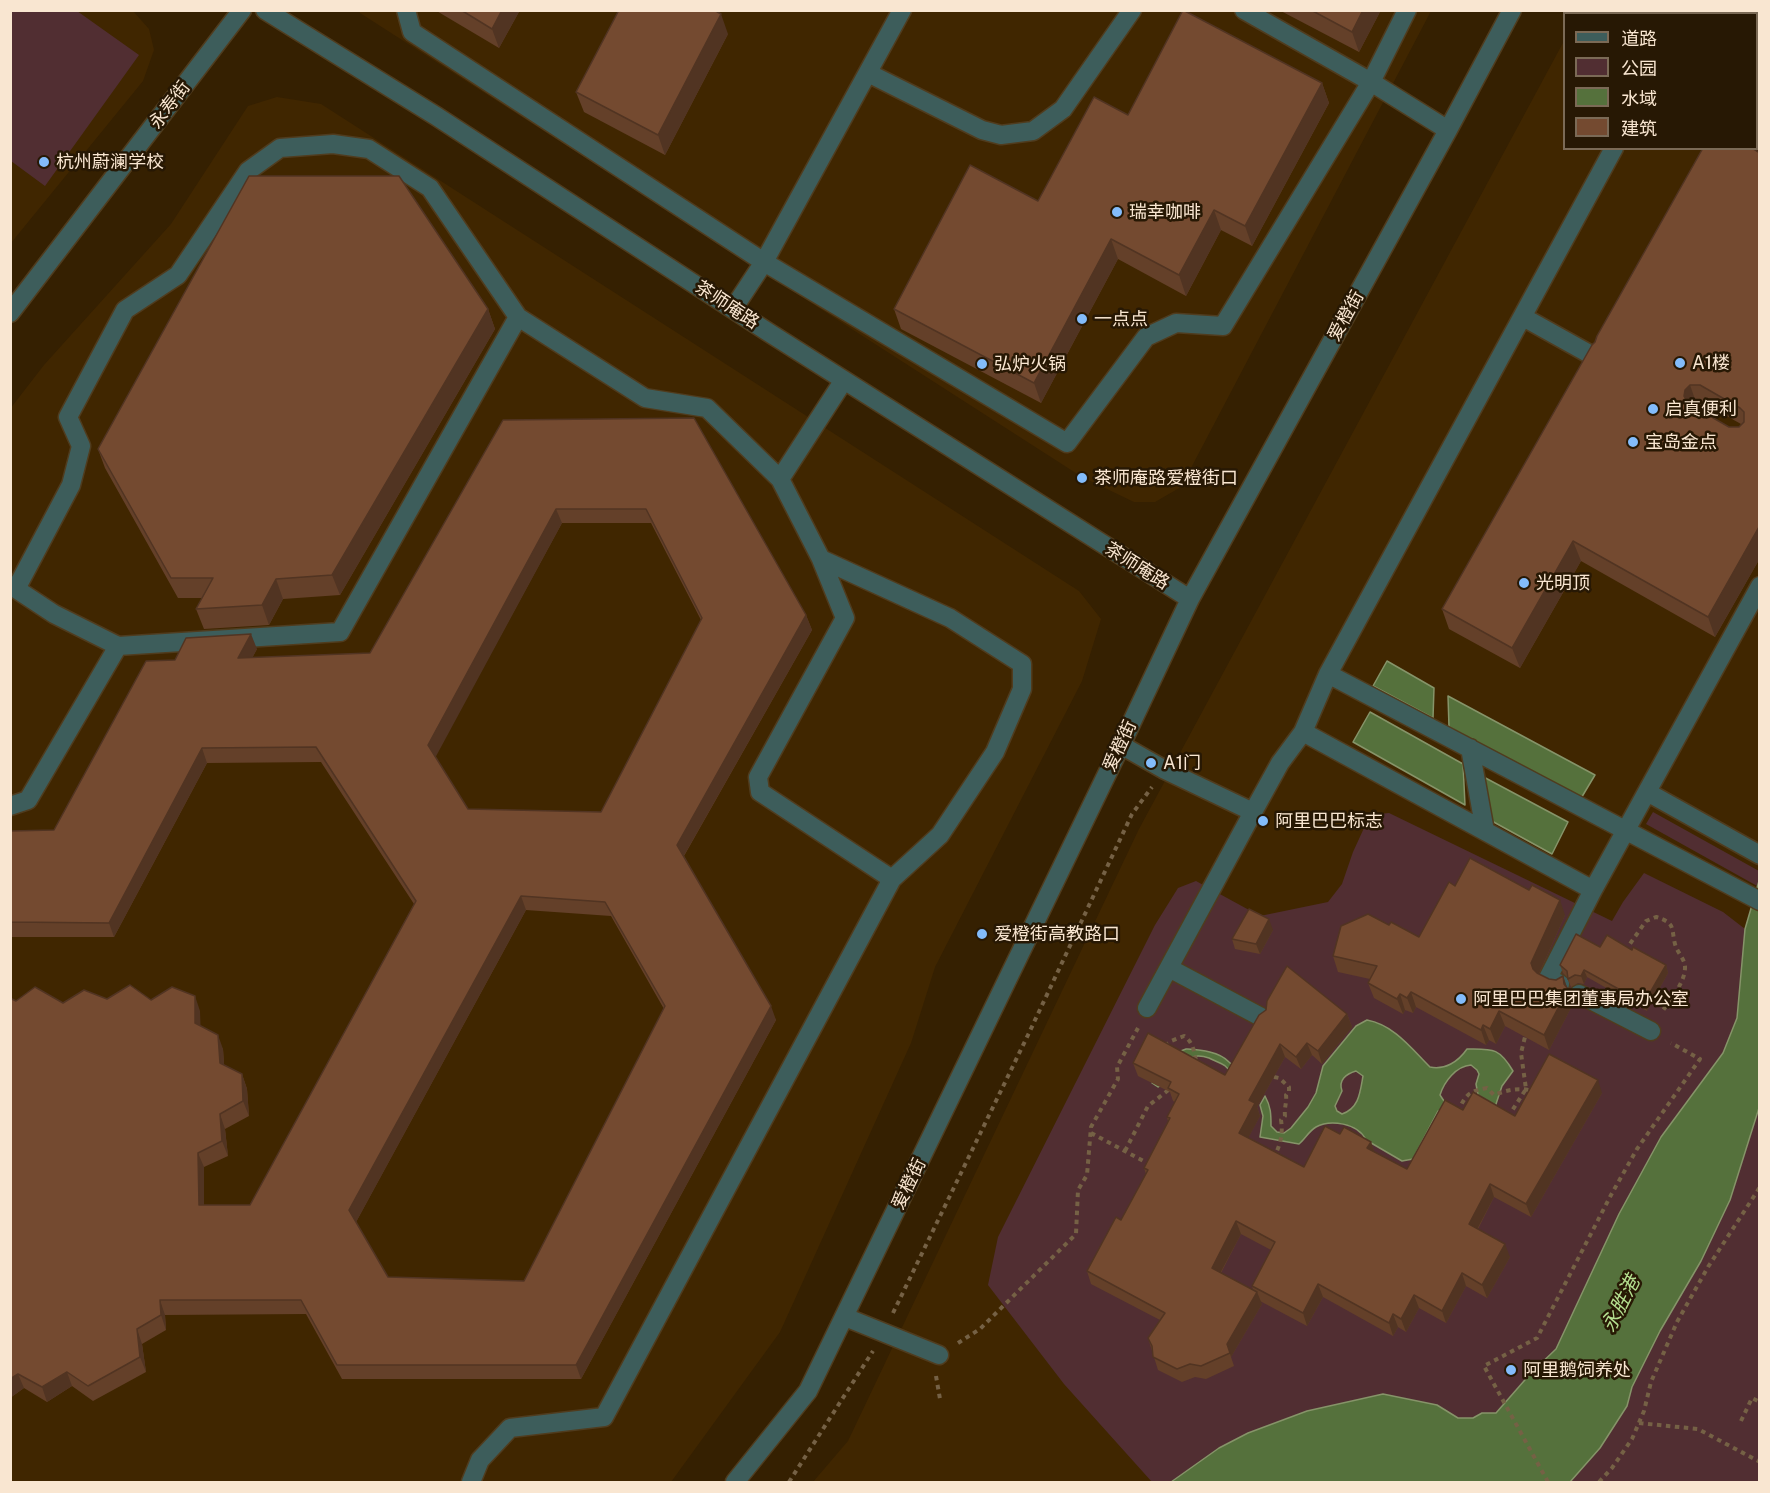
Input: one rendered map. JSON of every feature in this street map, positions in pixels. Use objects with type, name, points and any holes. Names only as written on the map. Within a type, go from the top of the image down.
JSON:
[{"type":"street","name":"永寿街","points":[[10,313],[242,10]]},
{"type":"street","name":"茶师庵路","points":[[265,10],[436,116],[733,309],[1190,599]]},
{"type":"street","points":[[406,10],[412,32],[764,262],[1067,442],[1146,337],[1176,323],[1223,326],[1371,82],[1407,10]]},
{"type":"street","points":[[733,309],[764,262],[902,10]]},
{"type":"street","points":[[868,73],[982,130],[1001,135],[1033,131],[1063,110],[1132,10]]},
{"type":"street","points":[[1244,10],[1371,82],[1448,130]]},
{"type":"street","name":"爱橙街","points":[[735,1482],[808,1391],[1190,599],[1512,10]]},
{"type":"street","points":[[518,317],[340,632],[118,646],[54,614],[13,587],[71,485],[81,446],[68,417],[125,310],[178,275],[248,171],[280,148],[333,144],[369,149],[430,188],[518,317],[645,398],[707,408],[780,479],[821,559],[845,618],[758,777],[760,792],[892,879]]},
{"type":"street","points":[[1148,1008],[1280,763],[1303,732],[1328,674],[1613,150]]},
{"type":"street","points":[[1523,317],[1593,356]]},
{"type":"street","points":[[780,479],[844,380]]},
{"type":"street","points":[[471,1482],[480,1460],[510,1428],[604,1416],[892,879],[940,836],[995,752],[1022,689],[1022,664],[950,618],[821,559]]},
{"type":"street","points":[[1560,984],[1548,978],[1593,890],[1760,586]]},
{"type":"street","points":[[10,806],[28,800],[118,646]]},
{"type":"street","points":[[1328,674],[1760,902]]},
{"type":"street","points":[[1303,732],[1593,890]]},
{"type":"street","points":[[1121,745],[1165,770],[1253,812]]},
{"type":"street","points":[[1470,748],[1485,831]]},
{"type":"street","points":[[1647,792],[1760,855]]},
{"type":"street","points":[[1169,968],[1261,1017]]},
{"type":"street","points":[[1579,994],[1650,1031]]},
{"type":"street","points":[[845,1317],[939,1355]]},
{"type":"path","points":[[789,1482],[884,1332],[1132,814],[1165,770]]},
{"type":"path","points":[[1548,1482],[1484,1366],[1537,1338],[1637,1149],[1700,1059],[1650,1031],[1683,976],[1685,964],[1675,945],[1674,932],[1670,924],[1656,917],[1646,921],[1625,952]]},
{"type":"path","points":[[939,1355],[980,1329],[1076,1234],[1078,1190],[1087,1175],[1091,1127],[1119,1079],[1117,1067],[1138,1027]]},
{"type":"path","points":[[1163,1048],[1171,1041],[1184,1036],[1190,1039],[1195,1060],[1201,1065]]},
{"type":"path","points":[[1506,1128],[1508,1117],[1526,1089],[1521,1053],[1525,1037]]},
{"type":"path","points":[[1190,1065],[1195,1060]]},
{"type":"path","points":[[1272,1161],[1281,1144],[1283,1131],[1281,1120],[1285,1116],[1286,1095],[1289,1092],[1289,1087],[1279,1078],[1274,1077]]},
{"type":"path","points":[[1125,1151],[1148,1106],[1174,1087]]},
{"type":"path","points":[[1456,1117],[1463,1099],[1474,1090],[1487,1089],[1494,1095],[1509,1089],[1526,1089],[1540,1093]]},
{"type":"path","points":[[1091,1133],[1156,1167]]},
{"type":"path","points":[[1599,1482],[1632,1439],[1651,1382],[1677,1322],[1708,1267],[1760,1187]]},
{"type":"path","points":[[936,1378],[940,1399]]},
{"type":"path","points":[[1740,1421],[1752,1398],[1760,1402]]},
{"type":"path","points":[[1639,1422],[1698,1429],[1760,1462]]},
{"type":"shaded area","name":"杭州蔚澜学校","points":[[11,11],[133,11],[149,29],[154,50],[143,81],[11,243]]},
{"type":"shaded area","points":[[359,11],[1431,11],[1181,487],[1155,502],[1134,502],[1082,477]]},
{"type":"shaded area","points":[[1759,11],[1759,1482],[813,1482],[848,1441],[1139,829],[1563,43],[1563,150],[1758,150],[1758,12],[1580,12]]},
{"type":"shaded area","points":[[277,97],[321,104],[1079,591],[1101,619],[1082,681],[935,967],[911,1043],[780,1332],[671,1482],[11,1482],[10,409],[44,365],[171,224],[248,106]]},
{"type":"green space","name":"杭州蔚澜学校","points":[[10,11],[77,11],[139,55],[45,186],[11,161]]},
{"type":"green space","points":[[1653,812],[1759,871],[1759,887],[1646,824]]},
{"type":"green space","points":[[1389,813],[1612,921],[1644,873],[1723,912],[1745,929],[1737,1018],[1723,1053],[1661,1137],[1619,1214],[1556,1349],[1531,1373],[1496,1413],[1482,1413],[1473,1418],[1458,1418],[1437,1405],[1383,1394],[1307,1411],[1248,1433],[1219,1448],[1171,1482],[1152,1482],[1064,1384],[988,1285],[998,1237],[1155,925],[1178,888],[1196,881],[1260,916],[1328,902],[1342,884],[1353,852],[1370,815]]},
{"type":"green space","points":[[1759,1108],[1759,1482],[1570,1482],[1627,1406],[1632,1387],[1660,1331],[1701,1261],[1730,1200]]},
{"type":"water","points":[[1387,661],[1434,688],[1433,718],[1373,686]]},
{"type":"water","points":[[1448,696],[1595,775],[1580,800],[1449,727]]},
{"type":"water","points":[[1370,712],[1463,764],[1465,805],[1353,742]]},
{"type":"water","points":[[1478,774],[1568,822],[1552,854],[1490,820]]},
{"type":"water","name":"永胜港","points":[[1759,881],[1759,1108],[1730,1200],[1701,1261],[1660,1331],[1632,1387],[1627,1406],[1600,1448],[1570,1482],[1171,1482],[1219,1448],[1248,1433],[1307,1411],[1383,1394],[1437,1405],[1458,1418],[1473,1418],[1482,1413],[1496,1413],[1531,1373],[1556,1349],[1619,1214],[1661,1137],[1723,1053],[1737,1018],[1745,929]]},
{"type":"water","points":[[1367,1020],[1386,1027],[1402,1038],[1430,1067],[1436,1068],[1451,1064],[1467,1049],[1483,1049],[1499,1053],[1513,1071],[1502,1086],[1495,1107],[1478,1095],[1476,1084],[1479,1074],[1477,1070],[1471,1065],[1460,1068],[1444,1085],[1440,1095],[1448,1107],[1446,1114],[1438,1111],[1413,1159],[1402,1161],[1366,1140],[1357,1130],[1343,1124],[1329,1123],[1316,1127],[1299,1144],[1260,1137],[1263,1116],[1260,1105],[1265,1096],[1270,1111],[1271,1126],[1277,1132],[1284,1133],[1308,1107],[1316,1093],[1323,1066],[1356,1026]],"holes":[[[1356,1071],[1363,1076],[1360,1094],[1355,1104],[1342,1114],[1337,1111],[1335,1106],[1342,1091],[1341,1084],[1344,1078]]]},
{"type":"water","points":[[1186,1049],[1220,1055],[1230,1063],[1237,1075],[1222,1064],[1200,1056],[1186,1060],[1158,1087],[1152,1083],[1165,1062]]},
{"type":"building","points":[[461,10],[502,10],[492,29]]},
{"type":"building","points":[[619,10],[714,10],[721,14],[658,135],[576,92]]},
{"type":"building","points":[[1183,10],[1322,83],[1245,226],[1214,210],[1179,275],[1111,239],[1034,383],[894,309],[970,165],[1038,201],[1094,97],[1128,115]]},
{"type":"building","points":[[1311,10],[1363,10],[1352,32]]},
{"type":"building","name":"A1楼","points":[[1702,150],[1755,150],[1760,153],[1760,525],[1708,617],[1573,541],[1512,648],[1442,609]],"holes":[[[1690,385],[1700,385],[1744,412],[1744,422],[1739,427],[1729,427],[1689,404],[1684,396],[1685,390]]]},
{"type":"building","points":[[249,176],[399,176],[488,309],[332,575],[276,579],[262,605],[196,609],[213,578],[171,578],[98,449]]},
{"type":"building","points":[[694,418],[806,615],[677,845],[771,1006],[576,1365],[337,1365],[301,1300],[160,1300],[161,1315],[137,1329],[140,1357],[88,1386],[67,1372],[42,1387],[18,1374],[10,1379],[10,998],[16,1001],[35,987],[63,1003],[84,990],[107,999],[130,985],[151,1000],[172,987],[195,996],[195,1023],[218,1035],[220,1063],[242,1074],[243,1101],[220,1114],[222,1141],[198,1153],[199,1205],[250,1205],[416,901],[316,747],[202,748],[109,923],[10,922],[10,831],[54,830],[146,661],[175,660],[186,638],[251,634],[238,658],[370,653],[503,420]],"holes":[[[556,509],[646,509],[702,618],[601,812],[468,809],[428,745]],[[521,896],[605,902],[665,1006],[524,1281],[388,1277],[349,1210]]]},
{"type":"building","points":[[1470,858],[1529,890],[1532,885],[1560,900],[1531,963],[1537,973],[1549,979],[1556,980],[1563,976],[1564,984],[1568,989],[1544,1035],[1499,1011],[1490,1029],[1483,1025],[1481,1030],[1411,992],[1407,998],[1400,994],[1397,999],[1368,983],[1377,966],[1333,956],[1341,926],[1368,914],[1389,925],[1391,922],[1419,937],[1449,882],[1455,886]]},
{"type":"building","points":[[1249,909],[1269,919],[1256,944],[1232,939]]},
{"type":"building","points":[[1576,934],[1600,947],[1607,935],[1632,950],[1633,947],[1666,965],[1644,1003],[1584,970],[1581,976],[1575,975],[1568,979],[1567,971],[1560,965]]},
{"type":"building","points":[[1287,966],[1347,1014],[1318,1051],[1307,1043],[1296,1057],[1280,1044],[1249,1100],[1255,1103],[1239,1133],[1304,1167],[1325,1126],[1340,1134],[1344,1127],[1371,1142],[1367,1148],[1407,1169],[1445,1100],[1463,1110],[1473,1092],[1515,1116],[1549,1054],[1598,1080],[1526,1204],[1490,1184],[1469,1224],[1505,1244],[1482,1285],[1462,1273],[1442,1311],[1414,1295],[1401,1319],[1393,1314],[1389,1323],[1318,1284],[1303,1313],[1252,1286],[1275,1242],[1236,1221],[1212,1268],[1257,1292],[1227,1344],[1230,1353],[1201,1366],[1190,1364],[1177,1369],[1153,1357],[1152,1346],[1148,1338],[1165,1313],[1087,1271],[1116,1217],[1121,1220],[1148,1170],[1144,1168],[1170,1118],[1167,1117],[1179,1094],[1168,1088],[1171,1082],[1133,1063],[1148,1033],[1225,1075],[1259,1015],[1266,1010],[1267,1001]]},
{"type":"place","name":"杭州蔚澜学校","points":[[44,162]]},
{"type":"place","name":"瑞幸咖啡","points":[[1117,212]]},
{"type":"place","name":"一点点","points":[[1082,319]]},
{"type":"place","name":"A1楼","points":[[1680,363]]},
{"type":"place","name":"弘炉火锅","points":[[982,364]]},
{"type":"place","name":"启真便利","points":[[1653,409]]},
{"type":"place","name":"宝岛金点","points":[[1633,442]]},
{"type":"place","name":"茶师庵路爱橙街口","points":[[1082,478]]},
{"type":"place","name":"光明顶","points":[[1524,583]]},
{"type":"place","name":"A1门","points":[[1151,763]]},
{"type":"place","name":"阿里巴巴标志","points":[[1263,821]]},
{"type":"place","name":"爱橙街高教路口","points":[[982,934]]},
{"type":"place","name":"阿里巴巴集团董事局办公室","points":[[1461,999]]},
{"type":"place","name":"阿里鹅饲养处","points":[[1511,1370]]}]
